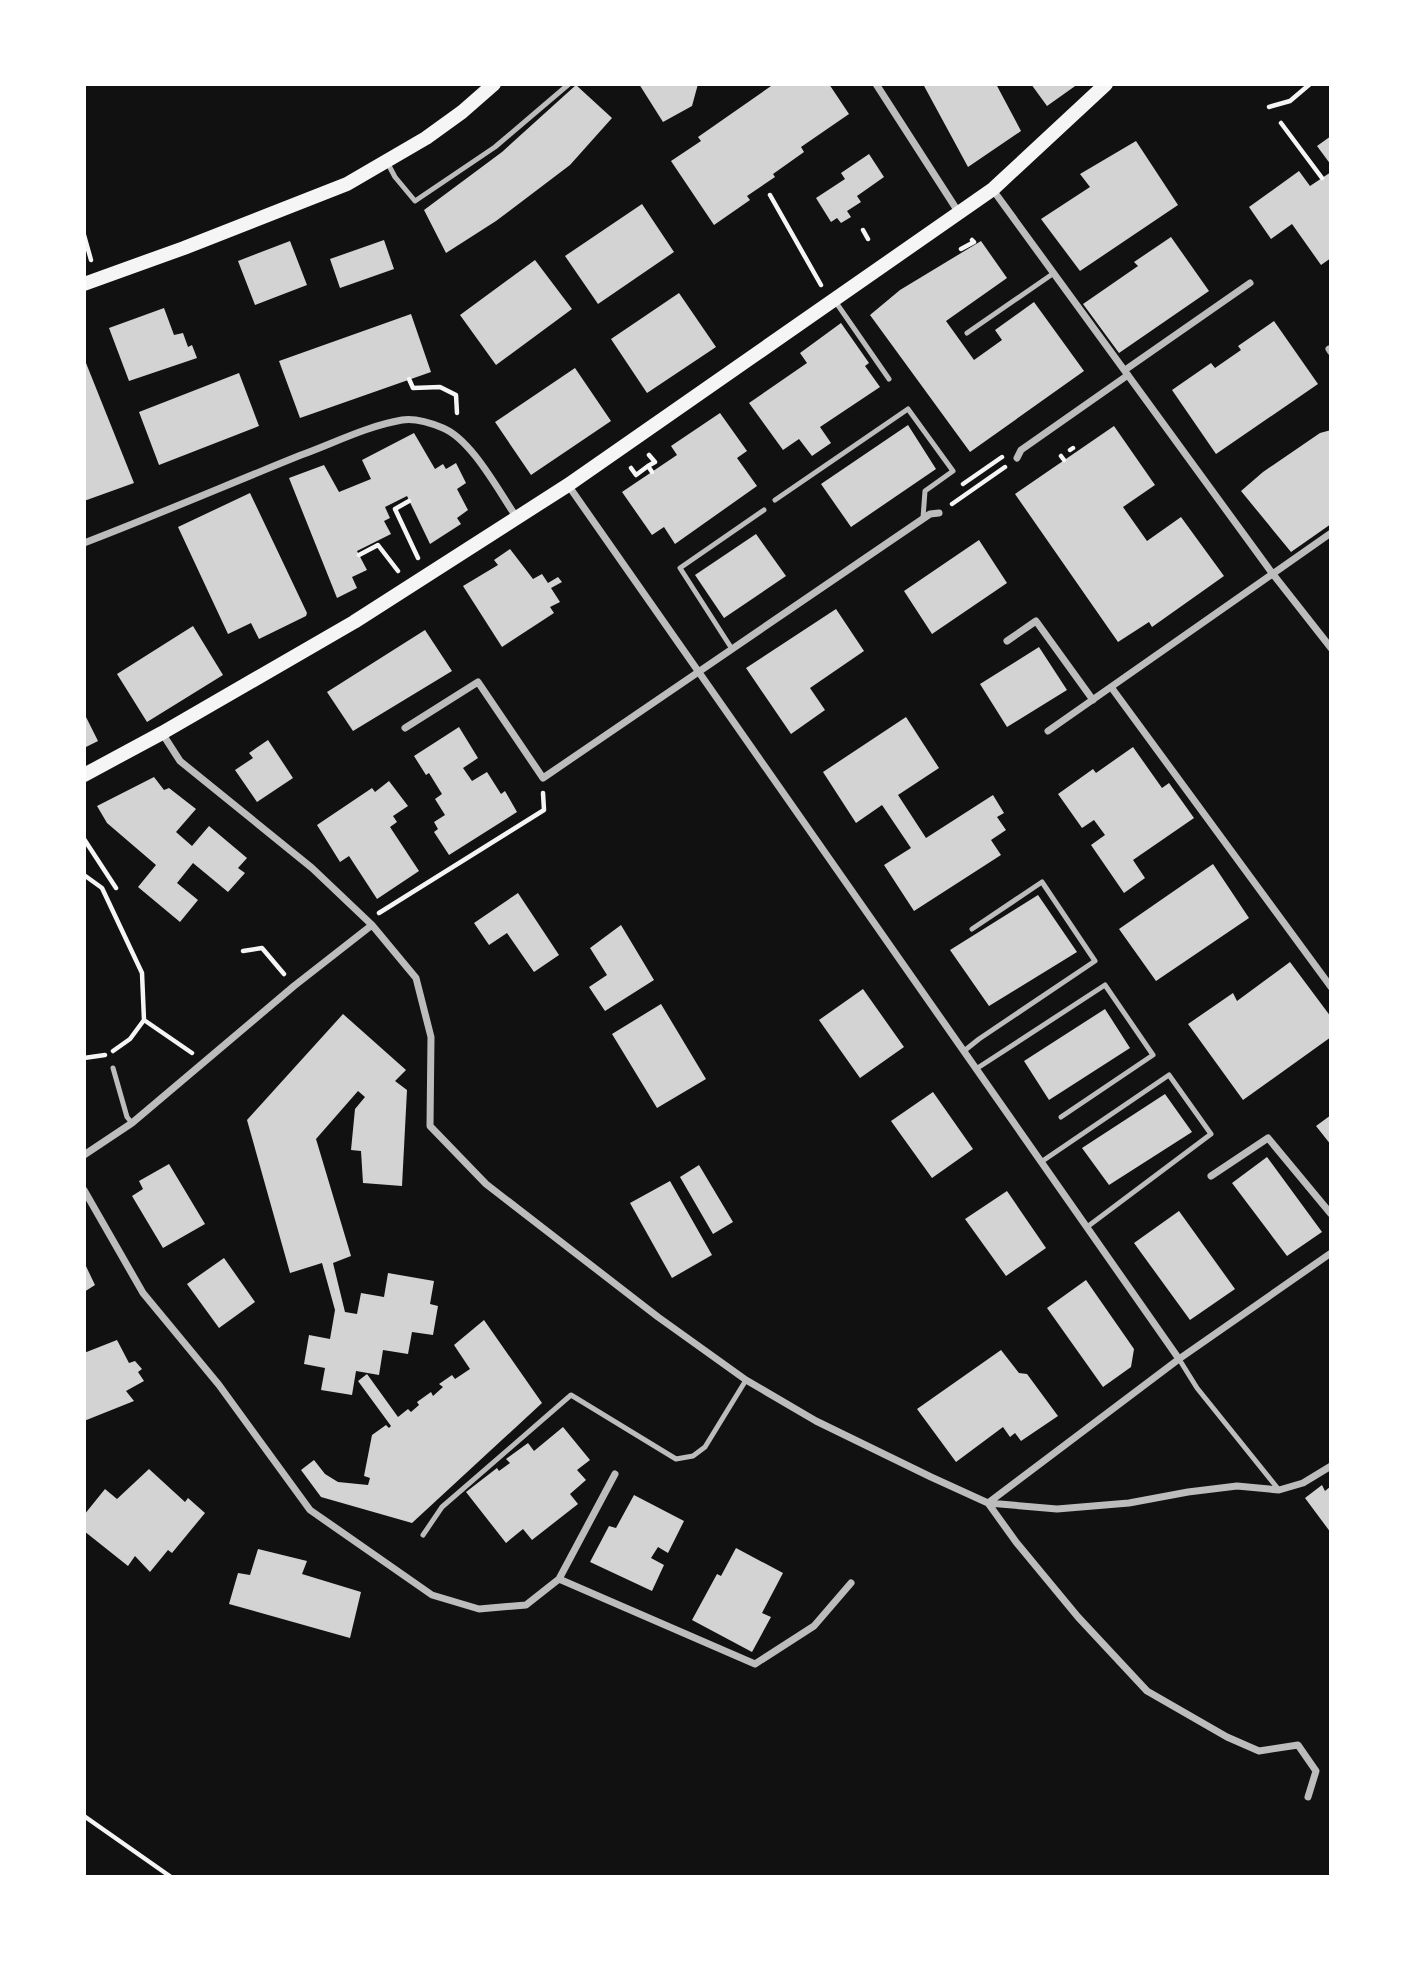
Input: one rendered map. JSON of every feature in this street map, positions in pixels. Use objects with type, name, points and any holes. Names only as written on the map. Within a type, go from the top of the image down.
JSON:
[{"type":"main road","points":[[84,284],[347,184],[387,162],[462,112],[494,84]]},
{"type":"main road","points":[[84,775],[354,622],[568,485],[993,189],[1107,84]]},
{"type":"street","points":[[876,84],[959,213]]},
{"type":"street","points":[[993,189],[1272,573],[1331,648]]},
{"type":"street","points":[[1012,451],[1019,454],[1126,372],[1250,283]]},
{"type":"street","points":[[84,543],[162,514],[353,435],[405,419],[446,429],[465,443],[517,518]]},
{"type":"street","points":[[568,485],[1179,1359]]},
{"type":"street","points":[[405,728],[478,682],[543,778],[932,513]]},
{"type":"street","points":[[1048,731],[1331,533]]},
{"type":"street","points":[[1007,641],[1036,621],[1093,700]]},
{"type":"street","points":[[1111,687],[1331,987]]},
{"type":"street","points":[[162,733],[180,761],[312,868],[370,923],[416,978],[431,1037],[430,1126],[486,1184],[657,1317],[746,1380],[816,1420],[930,1478],[988,1503],[1057,1509],[1129,1503],[1237,1486],[1279,1490],[1303,1483],[1331,1466]]},
{"type":"street","points":[[84,1155],[132,1123],[370,923]]},
{"type":"street","points":[[1212,1176],[1268,1138],[1331,1214]]},
{"type":"street","points":[[84,1190],[143,1293],[219,1385],[310,1510],[432,1595],[479,1609],[526,1605],[559,1579],[615,1474]]},
{"type":"street","points":[[988,1503],[1179,1359],[1331,1253]]},
{"type":"street","points":[[988,1503],[1016,1542],[1078,1617],[1147,1690],[1227,1737],[1259,1751],[1298,1745],[1317,1771],[1308,1797]]},
{"type":"street","points":[[559,1579],[755,1664],[814,1626],[851,1583]]},
{"type":"lane","points":[[387,162],[395,177],[415,201],[495,147],[569,84]]},
{"type":"lane","points":[[967,333],[1054,273]]},
{"type":"lane","points":[[834,299],[889,379]]},
{"type":"lane","points":[[775,500],[908,409],[953,471],[925,491],[932,513]]},
{"type":"lane","points":[[732,649],[680,568],[765,510]]},
{"type":"lane","points":[[964,1051],[1095,961],[1042,881],[972,929]]},
{"type":"lane","points":[[976,1069],[1105,985],[1153,1055],[1060,1117]]},
{"type":"lane","points":[[113,1068],[127,1117],[132,1123]]},
{"type":"lane","points":[[1041,1162],[1169,1076],[1204,1124],[1211,1134],[1087,1227]]},
{"type":"lane","points":[[1179,1359],[1196,1388],[1279,1490]]},
{"type":"lane","points":[[423,1535],[442,1507],[571,1395],[676,1459],[693,1456],[705,1447],[746,1380]]},
{"type":"path","points":[[1269,107],[1290,101],[1310,84]]},
{"type":"path","points":[[1281,123],[1322,178]]},
{"type":"path","points":[[770,195],[821,285]]},
{"type":"path","points":[[863,230],[869,239]]},
{"type":"path","points":[[84,235],[90,260]]},
{"type":"path","points":[[961,249],[973,242]]},
{"type":"path","points":[[409,380],[413,388],[440,387],[456,395],[457,413]]},
{"type":"path","points":[[974,477],[1012,451]]},
{"type":"path","points":[[964,495],[1019,454]]},
{"type":"path","points":[[631,468],[636,475],[655,462],[649,455]]},
{"type":"path","points":[[648,466],[652,472]]},
{"type":"path","points":[[409,501],[395,509],[419,559]]},
{"type":"path","points":[[359,555],[378,545],[398,572]]},
{"type":"path","points":[[370,923],[544,810]]},
{"type":"path","points":[[84,839],[116,888]]},
{"type":"path","points":[[84,875],[102,888],[142,973],[144,1020],[137,1032],[122,1047],[96,1057],[84,1058]]},
{"type":"path","points":[[243,950],[262,948],[294,986]]},
{"type":"path","points":[[144,1020],[203,1063]]},
{"type":"path","points":[[84,1816],[171,1877]]},
{"type":"building","points":[[639,84],[698,84],[692,106],[663,122]]},
{"type":"building","points":[[774,84],[829,84],[849,114],[801,147],[804,152],[747,196],[750,200],[714,225],[671,161],[701,141],[698,137]]},
{"type":"building","points":[[923,84],[996,84],[1021,131],[968,167]]},
{"type":"building","points":[[1031,84],[1078,84],[1047,106]]},
{"type":"building","points":[[576,85],[612,118],[570,165],[496,221],[446,253],[424,210],[502,152]]},
{"type":"building","points":[[1331,136],[1331,165],[1317,146]]},
{"type":"building","points":[[1136,141],[1178,205],[1080,271],[1041,219],[1090,187],[1080,174]]},
{"type":"building","points":[[869,154],[884,177],[857,196],[861,202],[847,211],[851,217],[841,223],[837,218],[831,222],[816,198],[845,179],[841,173]]},
{"type":"building","points":[[1299,171],[1310,186],[1331,172],[1331,258],[1321,265],[1292,224],[1271,239],[1249,207]]},
{"type":"building","points":[[642,204],[674,252],[598,304],[565,256]]},
{"type":"building","points":[[1171,237],[1209,291],[1119,353],[1083,304],[1138,266],[1134,262]]},
{"type":"building","points":[[384,240],[394,269],[340,288],[330,259]]},
{"type":"building","points":[[290,241],[307,285],[255,305],[238,261]]},
{"type":"building","points":[[981,241],[1007,278],[946,321],[974,360],[1002,340],[995,330],[1034,302],[1084,371],[970,452],[870,315],[900,290]]},
{"type":"building","points":[[535,260],[572,309],[496,365],[460,315]]},
{"type":"building","points":[[679,293],[716,347],[647,393],[611,339]]},
{"type":"building","points":[[164,308],[174,335],[183,333],[188,347],[192,345],[197,358],[129,381],[109,328]]},
{"type":"building","points":[[411,314],[431,372],[300,418],[279,361]]},
{"type":"building","points":[[1274,321],[1318,384],[1216,454],[1172,390],[1211,363],[1215,368],[1241,350],[1238,346]]},
{"type":"building","points":[[841,323],[869,363],[865,366],[880,387],[820,427],[831,443],[812,456],[799,439],[783,450],[749,403],[807,363],[800,353]]},
{"type":"building","points":[[84,358],[134,483],[84,501]]},
{"type":"building","points":[[575,368],[611,421],[531,475],[495,422]]},
{"type":"building","points":[[239,373],[259,426],[159,465],[139,412]]},
{"type":"building","points":[[720,413],[747,451],[737,458],[757,486],[675,544],[664,527],[652,535],[622,492],[677,455],[671,446]]},
{"type":"building","points":[[908,425],[936,469],[851,527],[821,484]]},
{"type":"building","points":[[1114,426],[1155,485],[1123,507],[1147,541],[1181,517],[1224,576],[1152,627],[1149,622],[1118,642],[1015,494]]},
{"type":"building","points":[[1331,430],[1331,524],[1291,552],[1241,491],[1263,472],[1320,433]]},
{"type":"building","points":[[414,433],[435,469],[443,464],[446,469],[456,463],[466,483],[457,489],[468,510],[457,518],[461,524],[430,544],[407,496],[385,507],[390,518],[384,521],[391,534],[357,551],[367,570],[352,577],[357,588],[337,598],[289,478],[324,465],[339,492],[371,479],[362,460]]},
{"type":"building","points":[[250,493],[307,613],[306,616],[259,639],[251,623],[228,634],[178,527]]},
{"type":"building","points":[[756,534],[786,576],[724,618],[695,575]]},
{"type":"building","points":[[979,540],[1007,583],[932,634],[904,591]]},
{"type":"building","points":[[510,549],[533,579],[542,574],[548,583],[558,577],[562,582],[551,588],[560,602],[550,607],[554,613],[502,647],[463,586],[498,565],[494,560]]},
{"type":"building","points":[[836,609],[864,651],[810,688],[825,710],[791,734],[746,668]]},
{"type":"building","points":[[193,626],[223,675],[147,722],[117,674]]},
{"type":"building","points":[[425,630],[452,671],[353,731],[327,692]]},
{"type":"building","points":[[1039,647],[1067,690],[1007,727],[980,684]]},
{"type":"building","points":[[84,713],[98,741],[84,748]]},
{"type":"building","points":[[906,717],[939,768],[898,795],[926,838],[993,795],[1004,813],[997,817],[1006,830],[991,840],[1001,855],[914,911],[884,865],[911,848],[882,805],[856,823],[823,772]]},
{"type":"building","points":[[459,727],[478,758],[463,768],[472,781],[487,772],[501,794],[505,791],[517,812],[449,855],[434,832],[438,829],[434,822],[445,815],[435,799],[442,794],[414,756]]},
{"type":"building","points":[[268,740],[293,778],[257,802],[235,770],[253,758],[249,753]]},
{"type":"building","points":[[1133,747],[1162,788],[1169,783],[1194,818],[1133,860],[1145,878],[1124,893],[1091,845],[1105,835],[1094,820],[1082,828],[1058,794],[1093,769],[1096,773]]},
{"type":"building","points":[[154,777],[164,790],[169,788],[196,809],[176,832],[192,846],[209,826],[247,858],[238,868],[245,873],[228,892],[193,863],[177,883],[198,900],[180,922],[138,887],[156,865],[107,823],[97,806]]},
{"type":"building","points":[[389,781],[408,806],[393,816],[397,822],[390,827],[419,871],[377,899],[349,856],[340,862],[317,825],[372,788],[375,792]]},
{"type":"building","points":[[1213,864],[1249,918],[1156,981],[1119,929]]},
{"type":"building","points":[[518,893],[559,955],[534,972],[507,933],[489,945],[474,923]]},
{"type":"building","points":[[1038,895],[1077,952],[989,1006],[950,950]]},
{"type":"building","points":[[621,925],[654,980],[605,1011],[589,987],[607,975],[590,948]]},
{"type":"building","points":[[1290,962],[1331,1017],[1331,1037],[1243,1100],[1188,1024],[1233,993],[1237,1001]]},
{"type":"building","points":[[863,989],[904,1047],[860,1078],[819,1020]]},
{"type":"building","points":[[661,1004],[706,1079],[657,1108],[612,1034]]},
{"type":"building","points":[[1105,1009],[1130,1048],[1049,1100],[1024,1061]]},
{"type":"building","points":[[343,1014],[406,1070],[395,1081],[407,1090],[402,1186],[363,1183],[361,1151],[351,1150],[355,1109],[365,1097],[358,1091],[316,1139],[351,1256],[333,1263],[345,1312],[357,1314],[361,1293],[384,1297],[388,1273],[434,1281],[430,1304],[438,1306],[433,1335],[412,1332],[408,1354],[383,1350],[379,1375],[356,1371],[352,1395],[321,1390],[325,1368],[304,1364],[309,1335],[330,1339],[335,1310],[322,1263],[290,1273],[247,1120]]},
{"type":"building","points":[[933,1092],[973,1149],[932,1178],[891,1121]]},
{"type":"building","points":[[1165,1094],[1192,1132],[1109,1185],[1082,1148]]},
{"type":"building","points":[[1331,1115],[1331,1145],[1316,1126]]},
{"type":"building","points":[[1267,1157],[1322,1232],[1287,1256],[1232,1183]]},
{"type":"building","points":[[169,1164],[205,1224],[163,1248],[132,1196],[143,1189],[139,1181]]},
{"type":"building","points":[[699,1165],[733,1222],[713,1234],[680,1177]]},
{"type":"building","points":[[670,1181],[712,1255],[672,1278],[630,1203]]},
{"type":"building","points":[[1007,1191],[1046,1248],[1006,1276],[965,1219]]},
{"type":"building","points":[[1179,1211],[1235,1289],[1190,1320],[1134,1243]]},
{"type":"building","points":[[224,1258],[255,1302],[219,1328],[187,1284]]},
{"type":"building","points":[[84,1262],[95,1285],[84,1292]]},
{"type":"building","points":[[1086,1280],[1134,1349],[1131,1367],[1103,1387],[1047,1308]]},
{"type":"building","points":[[484,1320],[542,1403],[412,1523],[321,1497],[301,1470],[314,1460],[325,1474],[338,1482],[368,1485],[370,1478],[364,1476],[372,1435],[386,1425],[389,1428],[391,1426],[358,1381],[367,1374],[398,1417],[408,1409],[411,1412],[419,1405],[417,1402],[431,1392],[433,1396],[443,1387],[439,1384],[452,1375],[455,1379],[470,1369],[454,1345]]},
{"type":"building","points":[[117,1340],[129,1363],[135,1361],[142,1369],[138,1372],[144,1381],[126,1391],[134,1401],[84,1421],[84,1353]]},
{"type":"building","points":[[1001,1350],[1019,1373],[1027,1374],[1058,1416],[1021,1441],[1015,1433],[1010,1437],[1003,1427],[956,1462],[917,1409]]},
{"type":"building","points":[[563,1427],[590,1460],[577,1470],[586,1480],[570,1494],[578,1504],[532,1540],[523,1529],[506,1543],[466,1492],[497,1468],[499,1471],[510,1463],[506,1459],[528,1443],[534,1451]]},
{"type":"building","points":[[149,1469],[185,1502],[188,1498],[205,1513],[172,1553],[168,1550],[150,1572],[135,1556],[128,1566],[84,1531],[84,1515],[105,1489],[117,1499]]},
{"type":"building","points":[[1322,1485],[1325,1491],[1331,1486],[1331,1533],[1305,1498]]},
{"type":"building","points":[[634,1495],[684,1521],[668,1553],[658,1547],[651,1558],[664,1565],[652,1591],[590,1562],[609,1526],[616,1528]]},
{"type":"building","points":[[736,1548],[783,1573],[762,1613],[771,1617],[752,1652],[692,1620],[717,1574],[721,1576]]},
{"type":"building","points":[[258,1549],[307,1561],[302,1574],[361,1592],[350,1638],[229,1604],[238,1573],[250,1575]]}]
